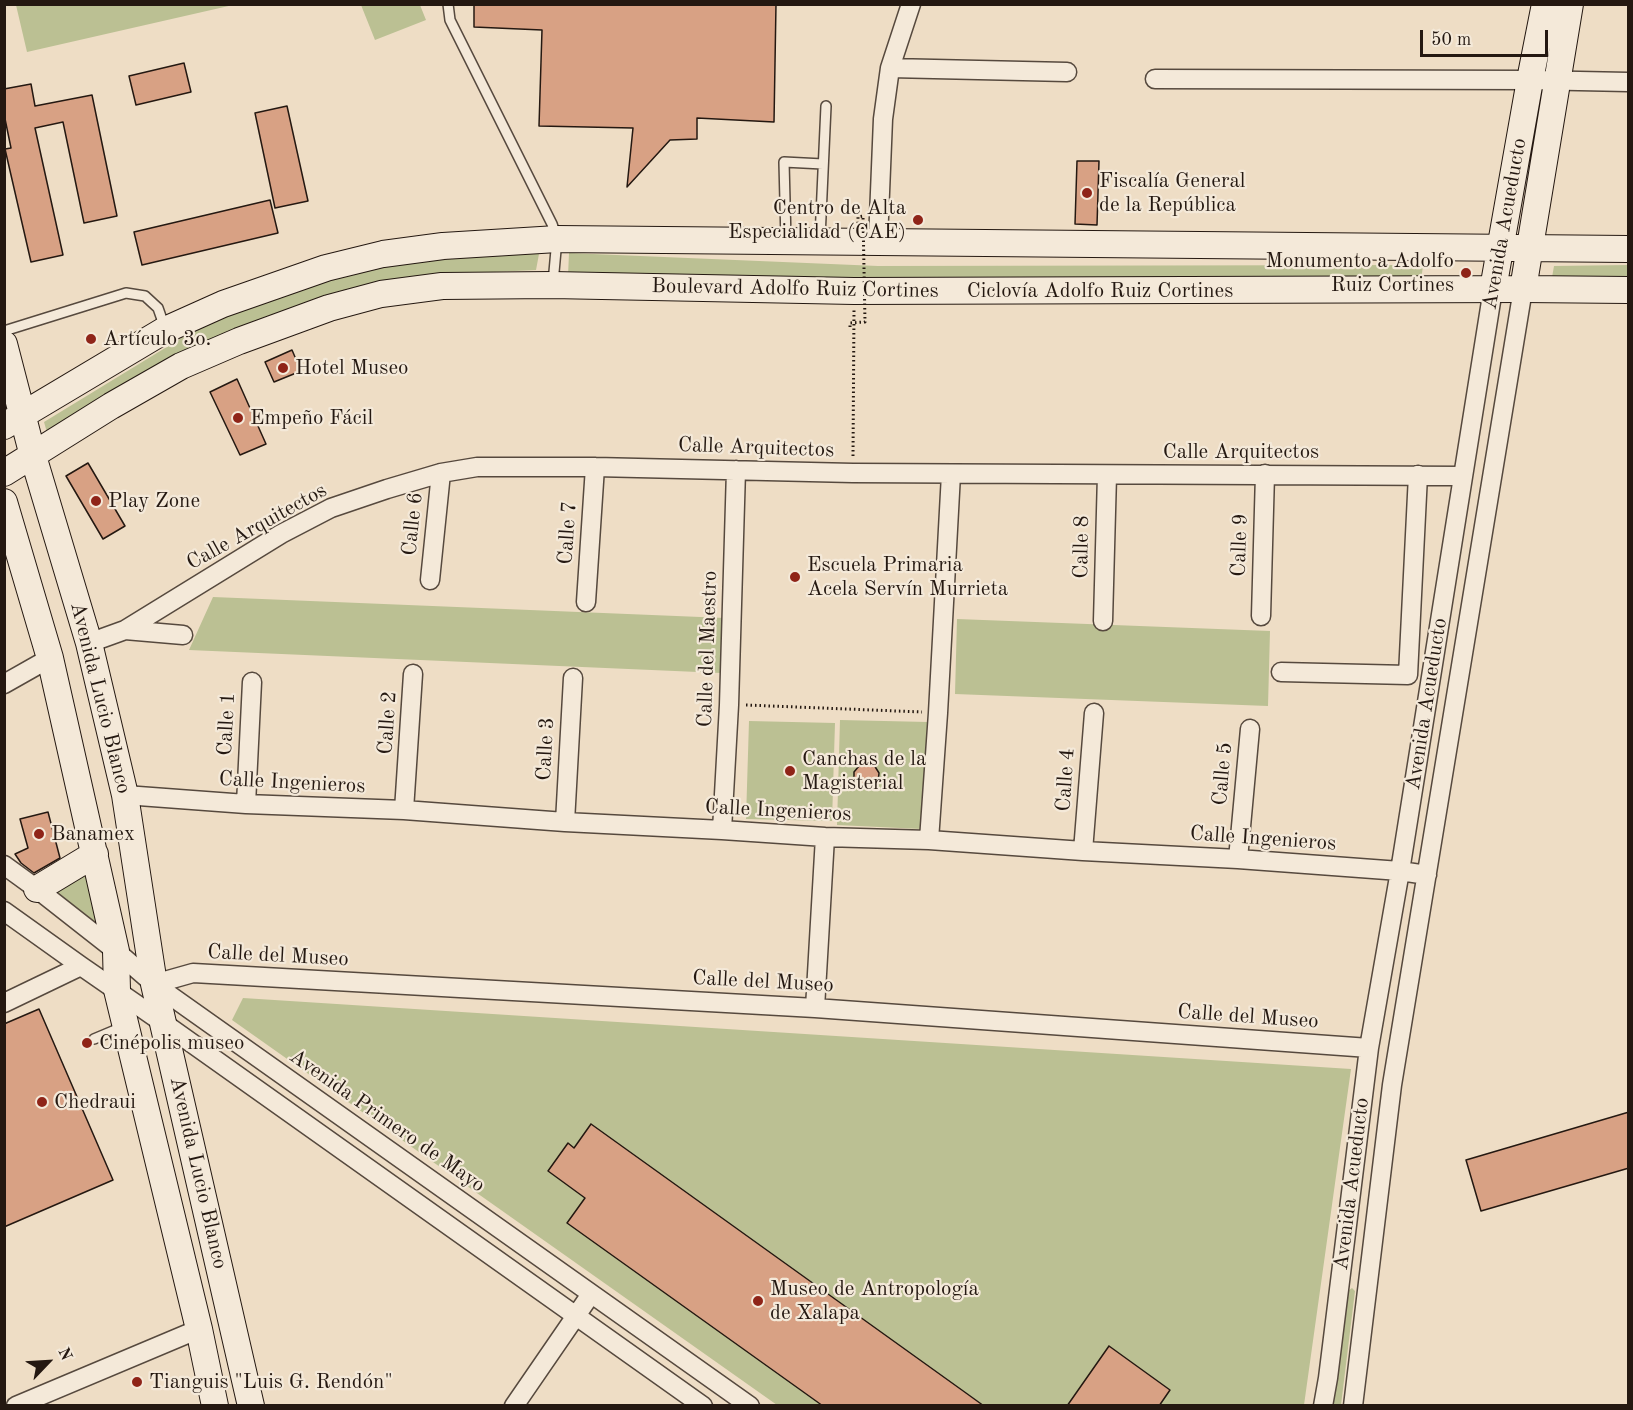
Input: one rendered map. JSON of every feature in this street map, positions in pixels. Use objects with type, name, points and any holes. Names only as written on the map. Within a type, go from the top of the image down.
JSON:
[{"type":"main road","name":"Avenida Acueducto","points":[[1493,289],[1545,4]]},
{"type":"main road","name":"Avenida Acueducto","points":[[1523,289],[1570,4]]},
{"type":"main road","points":[[13,421],[165,330],[223,304],[316,272],[383,254],[443,246],[557,240],[820,241],[868,236],[1629,249]]},
{"type":"main road","name":"Boulevard Adolfo Ruiz Cortines","points":[[4,473],[111,406],[182,366],[239,341],[329,308],[381,294],[442,286],[552,285],[854,291],[1629,290]]},
{"type":"main road","name":"Avenida Lucio Blanco","points":[[4,344],[13,421],[33,456],[89,643],[125,795],[154,984],[251,1406]]},
{"type":"main road","name":"Avenida Lucio Blanco","points":[[4,502],[50,657],[116,951],[117,990],[199,1329],[214,1406]]},
{"type":"main road","points":[[38,889],[95,854]]},
{"type":"street","points":[[868,236],[890,68],[911,4]]},
{"type":"street","points":[[890,68],[1067,72]]},
{"type":"street","points":[[1155,80],[1629,82]]},
{"type":"street","name":"Avenida Acueducto","points":[[1323,1406],[1370,1048],[1493,289]]},
{"type":"street","name":"Avenida Acueducto","points":[[1353,1406],[1392,1085],[1523,289]]},
{"type":"street","name":"Calle Arquitectos","points":[[89,643],[124,630],[281,534],[331,508],[441,473],[477,467],[951,474],[1463,476]]},
{"type":"street","name":"Calle 7","points":[[586,602],[595,467]]},
{"type":"street","name":"Calle del Maestro","points":[[722,830],[729,705],[736,470]]},
{"type":"street","name":"Calle 6","points":[[430,580],[441,473]]},
{"type":"street","points":[[929,840],[951,474]]},
{"type":"street","name":"Calle 9","points":[[1261,616],[1265,474]]},
{"type":"street","name":"Calle 8","points":[[1103,621],[1107,475]]},
{"type":"street","points":[[1281,672],[1408,675],[1418,475]]},
{"type":"street","points":[[124,630],[183,634]]},
{"type":"street","points":[[4,684],[50,657]]},
{"type":"street","name":"Calle 2","points":[[404,810],[413,674]]},
{"type":"street","name":"Calle 3","points":[[565,822],[573,678]]},
{"type":"street","name":"Calle 1","points":[[246,804],[252,681]]},
{"type":"street","name":"Calle 4","points":[[1083,851],[1094,713]]},
{"type":"street","name":"Calle 5","points":[[1238,859],[1250,729]]},
{"type":"street","name":"Calle Ingenieros","points":[[125,795],[825,837],[929,840],[1238,859],[1427,875]]},
{"type":"street","points":[[815,1008],[825,837]]},
{"type":"street","name":"Avenida Primero de Mayo","points":[[4,865],[38,889],[154,984],[750,1406]]},
{"type":"street","points":[[4,911],[703,1406]]},
{"type":"street","points":[[4,1003],[81,966]]},
{"type":"street","name":"Calle del Museo","points":[[154,984],[193,974],[815,1008],[1370,1048]]},
{"type":"street","points":[[1365,1081],[1392,1085]]},
{"type":"street","points":[[1341,1276],[1369,1280]]},
{"type":"street","points":[[514,1406],[591,1294]]},
{"type":"street","points":[[16,1406],[199,1329]]},
{"type":"lane","points":[[448,4],[450,20],[541,200],[557,240],[552,285]]},
{"type":"lane","points":[[820,241],[826,106]]},
{"type":"lane","points":[[786,241],[784,162],[823,164]]},
{"type":"lane","points":[[4,331],[126,292],[145,296],[152,302],[158,308],[165,330]]},
{"type":"lane","points":[[94,1039],[126,1026]]},
{"type":"path","points":[[852,329],[850,323],[865,322],[863,216],[858,217],[868,236]]},
{"type":"path","points":[[853,473],[852,329],[854,305],[866,305]]},
{"type":"path","points":[[729,705],[938,712]]},
{"type":"green space","points":[[16,4],[233,5],[27,52]]},
{"type":"green space","points":[[361,5],[420,5],[426,20],[375,40]]},
{"type":"green space","points":[[569,253],[878,266],[1423,265],[1421,282],[568,276]]},
{"type":"green space","points":[[539,254],[536,270],[431,275],[330,298],[50,443],[44,422],[224,312],[326,276],[433,255]]},
{"type":"green space","points":[[1628,265],[1628,288],[1550,289],[1554,266]]},
{"type":"green space","points":[[213,597],[725,618],[721,673],[189,650]]},
{"type":"green space","points":[[957,619],[1270,631],[1268,706],[955,694]]},
{"type":"green space","points":[[840,720],[928,722],[921,829],[837,825]]},
{"type":"green space","name":"Canchas de la Magisterial","points":[[749,721],[835,723],[832,821],[746,819]]},
{"type":"green space","points":[[85,872],[98,924],[55,891]]},
{"type":"green space","points":[[243,998],[1351,1069],[1304,1405],[777,1405],[232,1020]]},
{"type":"green space","points":[[1352,1288],[1355,1291],[1341,1405],[1331,1406],[1348,1291]]},
{"type":"building","points":[[474,4],[776,4],[774,122],[697,118],[697,139],[670,140],[627,187],[633,128],[539,126],[542,30],[474,27]]},
{"type":"building","points":[[184,63],[191,92],[136,105],[129,76]]},
{"type":"building","points":[[31,84],[35,106],[92,95],[117,216],[84,223],[63,122],[35,128],[63,255],[31,262],[5,149],[11,148],[4,114],[4,89]]},
{"type":"building","points":[[287,106],[308,201],[275,208],[255,113]]},
{"type":"building","name":"Fiscalía General de la República","points":[[1077,161],[1099,161],[1097,225],[1075,224]]},
{"type":"building","points":[[270,200],[278,233],[142,265],[134,232]]},
{"type":"building","points":[[292,350],[301,371],[274,382],[265,362]]},
{"type":"building","name":"Empeño Fácil","points":[[237,379],[266,444],[240,455],[210,392]]},
{"type":"building","name":"Play Zone","points":[[88,463],[125,526],[103,539],[66,476]]},
{"type":"building","points":[[874,765],[879,773],[878,783],[870,788],[861,788],[854,780],[854,772],[859,766]]},
{"type":"building","name":"Banamex","points":[[48,812],[60,858],[34,873],[21,863],[15,854],[28,848],[20,819]]},
{"type":"building","name":"Chedraui","points":[[39,1009],[113,1180],[4,1227],[4,1024]]},
{"type":"building","points":[[1629,1112],[1629,1168],[1481,1211],[1466,1160]]},
{"type":"building","name":"Museo de Antropología de Xalapa","points":[[591,1124],[984,1406],[823,1406],[567,1223],[585,1198],[548,1171],[568,1143],[574,1148]]},
{"type":"building","points":[[1109,1346],[1170,1390],[1159,1406],[1067,1406]]},
{"type":"place","name":"Fiscalía General de la República","points":[[1087,193]]},
{"type":"place","name":"Centro de Alta Especialidad (CAE)","points":[[918,220]]},
{"type":"place","name":"Monumento a Adolfo Ruiz Cortines","points":[[1466,273]]},
{"type":"place","name":"Artículo 3o.","points":[[91,339]]},
{"type":"place","name":"Hotel Museo","points":[[283,368]]},
{"type":"place","name":"Empeño Fácil","points":[[238,418]]},
{"type":"place","name":"Play Zone","points":[[96,501]]},
{"type":"place","name":"Escuela Primaria Acela Servín Murrieta","points":[[795,577]]},
{"type":"place","name":"Canchas de la Magisterial","points":[[790,771]]},
{"type":"place","name":"Banamex","points":[[39,834]]},
{"type":"place","name":"Cinépolis museo","points":[[87,1043]]},
{"type":"place","name":"Chedraui","points":[[42,1102]]},
{"type":"place","name":"Museo de Antropología de Xalapa","points":[[758,1301]]},
{"type":"place","name":"Tianguis \"Luis G. Rendón\"","points":[[137,1382]]}]
